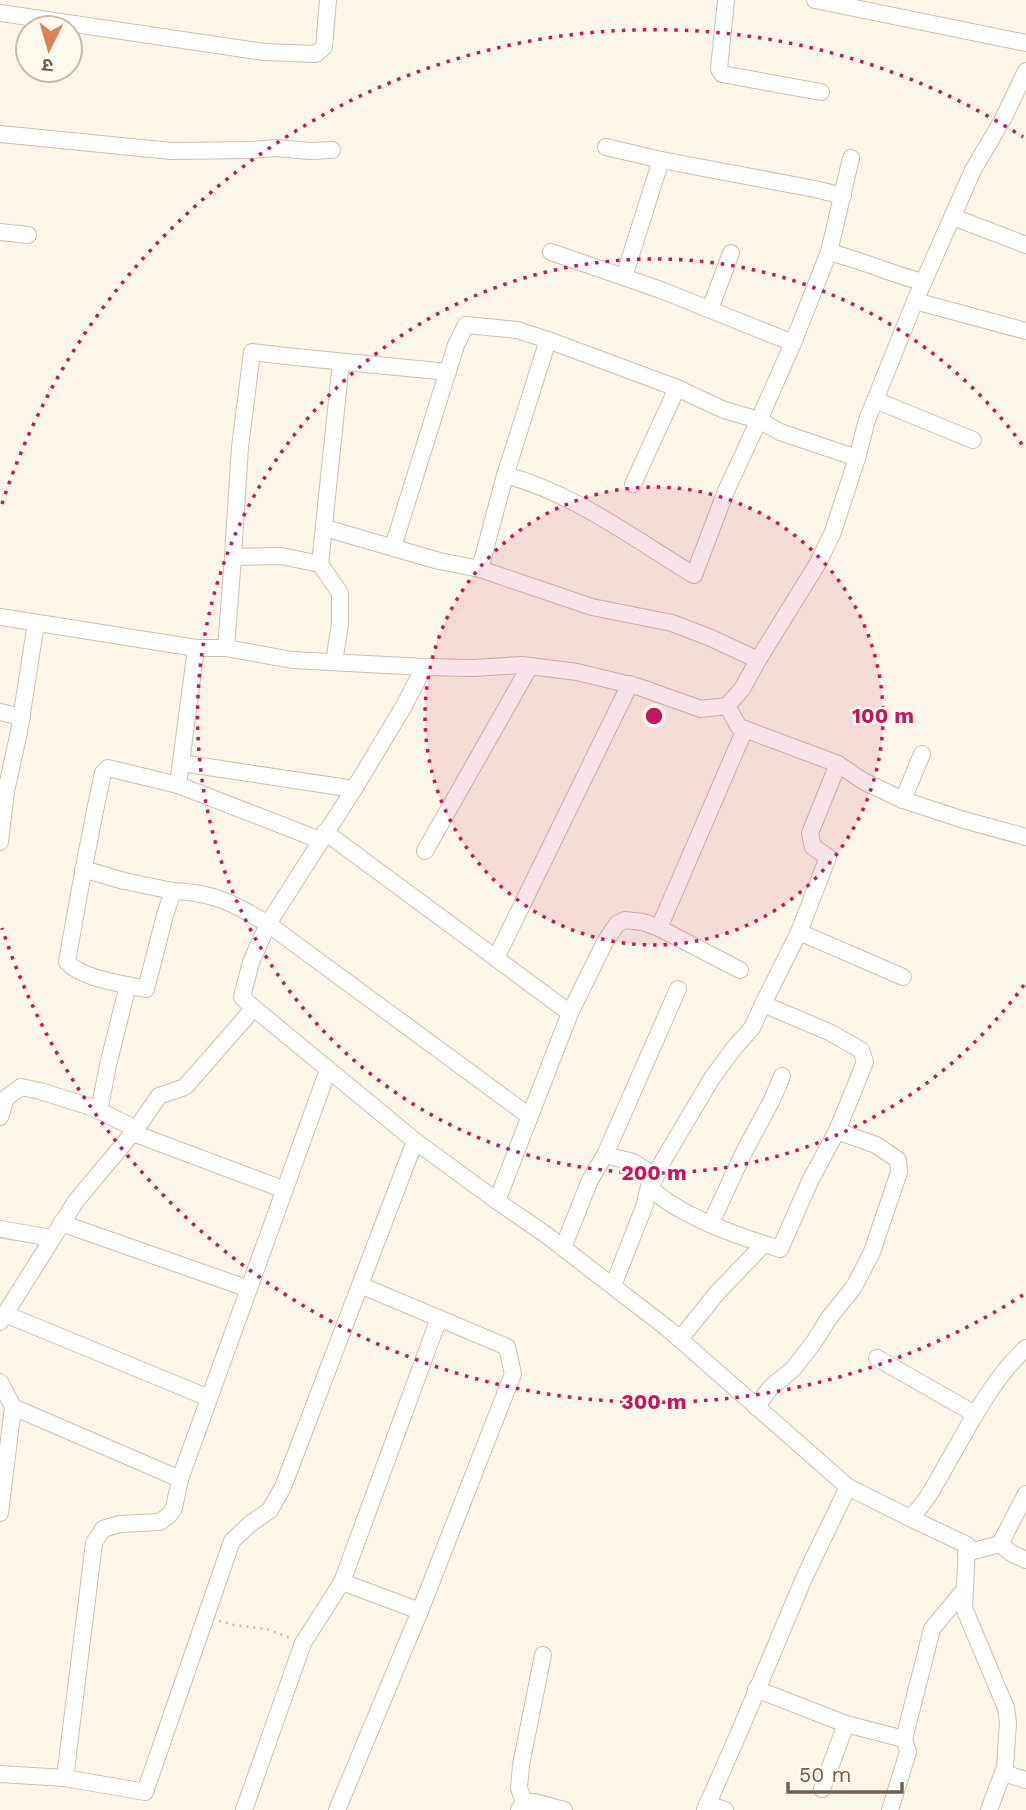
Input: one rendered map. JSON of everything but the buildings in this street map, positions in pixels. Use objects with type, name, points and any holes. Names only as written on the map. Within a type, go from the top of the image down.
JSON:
[{"type":"street","points":[[0,13],[264,52],[316,54],[324,47],[328,0]]},
{"type":"street","points":[[726,0],[719,69],[722,74],[821,92]]},
{"type":"street","points":[[815,0],[1026,43]]},
{"type":"street","points":[[0,617],[196,648],[226,648],[292,660],[424,667],[522,665],[577,672],[630,684],[701,709],[727,706],[742,690],[818,563],[833,532],[867,420],[915,301],[973,170],[1003,119],[1026,71]]},
{"type":"street","points":[[0,134],[171,151],[276,148],[332,150]]},
{"type":"street","points":[[606,147],[843,196]]},
{"type":"street","points":[[505,475],[580,506],[694,575],[726,491],[793,343],[829,252],[851,158]]},
{"type":"street","points":[[624,277],[661,160]]},
{"type":"street","points":[[953,217],[1026,245]]},
{"type":"street","points":[[0,232],[28,235]]},
{"type":"street","points":[[551,252],[710,309],[793,343]]},
{"type":"street","points":[[829,252],[923,282]]},
{"type":"street","points":[[710,309],[731,253]]},
{"type":"street","points":[[915,301],[1026,331]]},
{"type":"street","points":[[393,547],[447,372],[466,325],[517,330],[548,340],[677,388],[724,410],[759,420],[780,432],[857,458]]},
{"type":"street","points":[[480,569],[505,475],[548,340]]},
{"type":"street","points":[[226,648],[240,447],[252,352],[447,372]]},
{"type":"street","points":[[334,662],[340,624],[340,593],[320,564],[341,362]]},
{"type":"street","points":[[633,484],[677,388]]},
{"type":"street","points":[[875,400],[973,440]]},
{"type":"street","points":[[325,528],[439,561],[480,569],[592,607],[672,623],[758,660]]},
{"type":"street","points":[[233,557],[281,556],[320,564]]},
{"type":"street","points":[[0,842],[2,810],[22,717],[36,623]]},
{"type":"street","points":[[178,785],[196,648]]},
{"type":"street","points":[[425,851],[530,666]]},
{"type":"street","points":[[424,667],[354,789],[268,924],[251,962],[242,997],[415,1141],[563,1248],[680,1339],[848,1487],[967,1545],[964,1608],[1006,1707],[1008,1723],[1005,1767],[989,1810]]},
{"type":"street","points":[[496,958],[630,684]]},
{"type":"street","points":[[727,706],[739,727],[838,764],[863,781],[903,800],[1026,837]]},
{"type":"street","points":[[0,712],[22,717]]},
{"type":"street","points":[[659,928],[745,729]]},
{"type":"street","points":[[903,800],[922,754]]},
{"type":"street","points":[[181,762],[354,789]]},
{"type":"street","points":[[613,1286],[650,1188],[664,1159],[712,1078],[752,1028],[799,932],[828,856],[813,847],[810,833],[838,764]]},
{"type":"street","points":[[173,891],[146,989],[87,974],[72,968],[67,962],[83,869],[103,773],[107,768],[178,785],[323,836],[570,1013]]},
{"type":"street","points":[[83,869],[124,881],[192,892],[238,906],[268,924],[529,1115]]},
{"type":"street","points":[[497,1201],[570,1013],[605,942],[617,924],[625,920],[643,922],[740,970]]},
{"type":"street","points":[[799,932],[903,977]]},
{"type":"street","points":[[99,1111],[128,985]]},
{"type":"street","points":[[563,1248],[586,1189],[605,1155],[678,989]]},
{"type":"street","points":[[650,1188],[664,1200],[710,1223],[780,1250],[811,1179],[837,1130],[865,1062],[861,1051],[829,1032],[763,1004]]},
{"type":"street","points":[[209,1398],[2,1318],[76,1201],[159,1096],[185,1087],[254,1008]]},
{"type":"street","points":[[65,1778],[94,1544],[103,1529],[120,1524],[160,1522],[174,1508],[180,1479],[328,1070]]},
{"type":"street","points":[[710,1223],[782,1076]]},
{"type":"street","points":[[0,1116],[6,1098],[21,1087],[40,1091],[99,1111],[134,1131],[285,1190]]},
{"type":"street","points":[[756,1406],[771,1387],[793,1369],[854,1287],[872,1252],[899,1172],[898,1160],[876,1144],[837,1130]]},
{"type":"street","points":[[0,1774],[65,1778],[145,1792],[232,1541],[270,1510],[284,1487],[415,1141]]},
{"type":"street","points":[[605,1155],[633,1162],[653,1174],[650,1188]]},
{"type":"street","points":[[61,1223],[248,1289]]},
{"type":"street","points":[[0,1229],[52,1238]]},
{"type":"street","points":[[680,1339],[717,1293],[764,1244]]},
{"type":"street","points":[[337,1810],[420,1611],[513,1374],[507,1347],[360,1285]]},
{"type":"street","points":[[244,1810],[303,1643],[342,1583],[439,1318]]},
{"type":"street","points":[[910,1518],[924,1505],[975,1413],[1014,1359],[1026,1348]]},
{"type":"street","points":[[877,1358],[975,1413]]},
{"type":"street","points":[[0,1382],[13,1407],[0,1513]]},
{"type":"street","points":[[13,1407],[180,1479]]},
{"type":"street","points":[[725,1810],[706,1807],[805,1576],[848,1487]]},
{"type":"street","points":[[966,1553],[1000,1544],[1026,1494]]},
{"type":"street","points":[[1000,1544],[1026,1560]]},
{"type":"street","points":[[342,1583],[420,1611]]},
{"type":"street","points":[[890,1810],[908,1752],[904,1739],[932,1629],[965,1589]]},
{"type":"street","points":[[543,1655],[521,1765],[521,1806],[534,1802],[564,1810]]},
{"type":"street","points":[[756,1689],[846,1724],[904,1739]]},
{"type":"street","points":[[822,1788],[846,1724]]},
{"type":"street","points":[[1003,1773],[1026,1780]]},
{"type":"path","points":[[205,1618],[267,1629],[303,1643]]}]
